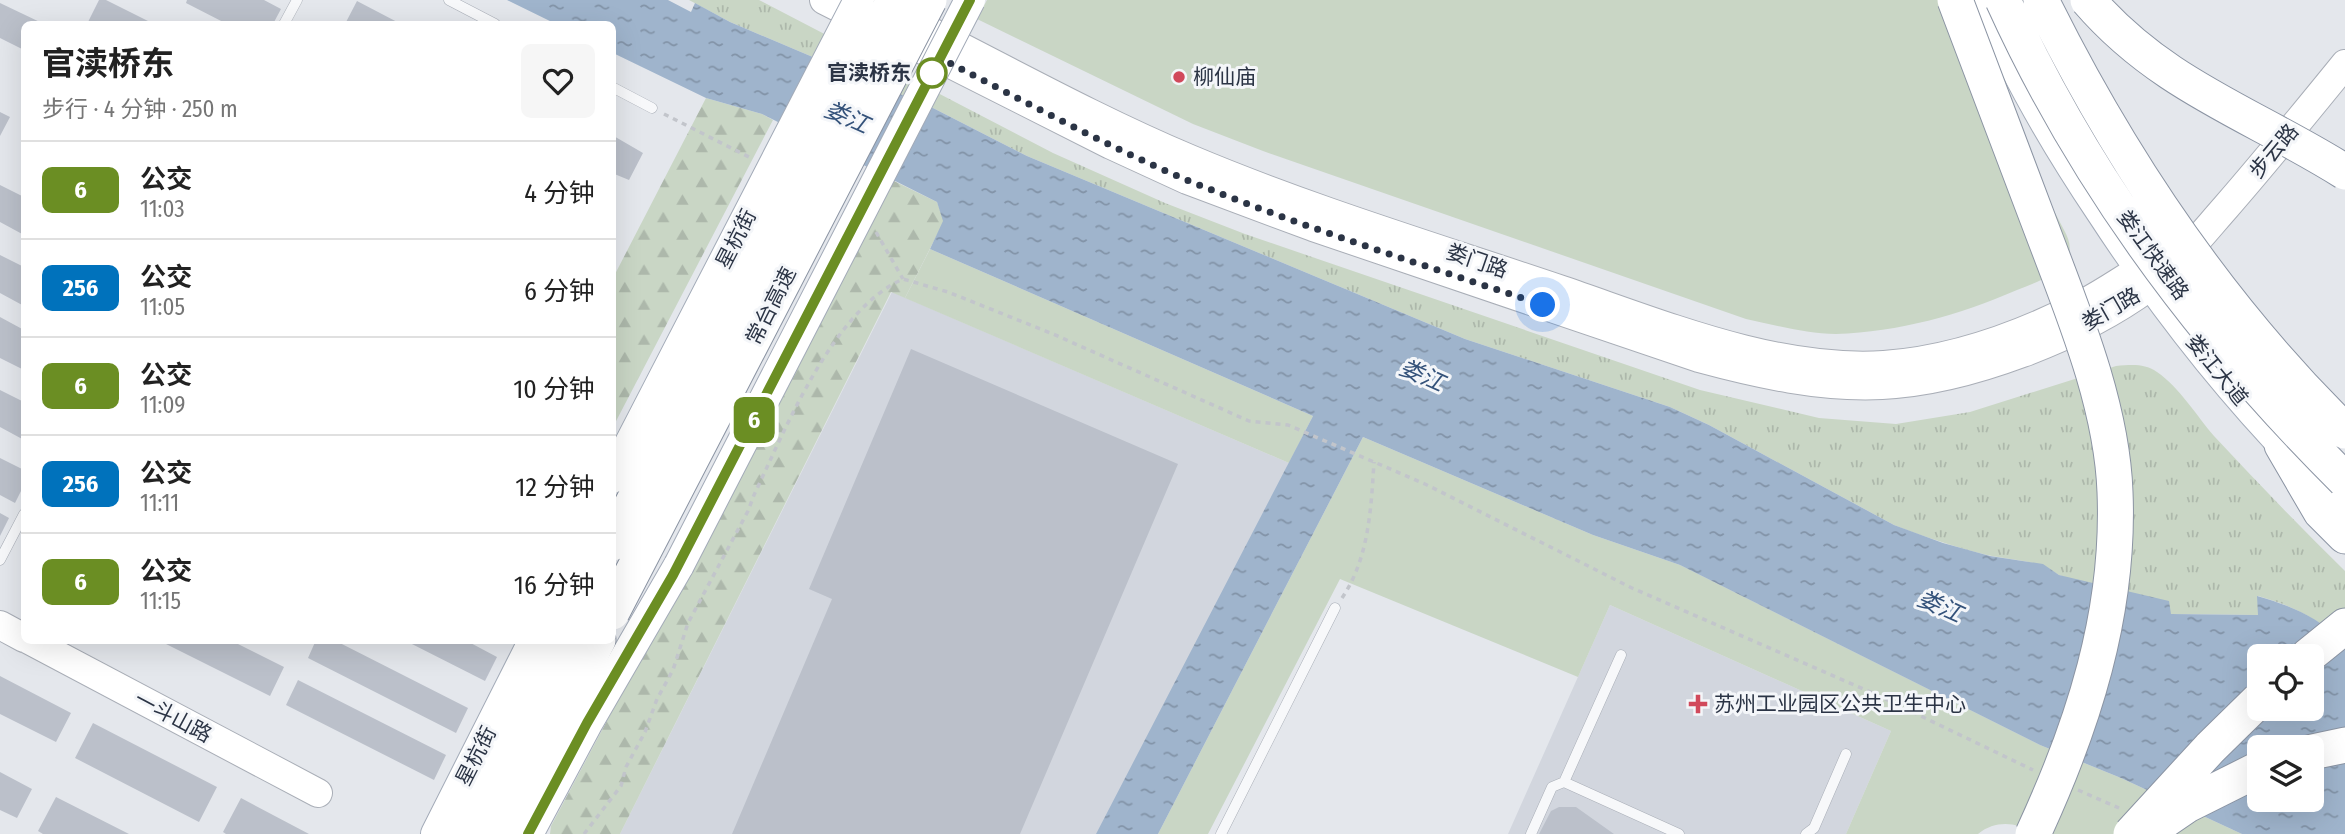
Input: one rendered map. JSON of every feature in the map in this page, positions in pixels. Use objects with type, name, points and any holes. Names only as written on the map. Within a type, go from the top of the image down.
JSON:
[{"type":"highway","name":"常台高速","points":[[616,535],[894,0]]},
{"type":"highway","name":"常台高速","points":[[616,604],[929,0]]},
{"type":"highway","points":[[1955,0],[2079,331],[2101,408],[2114,474],[2115,529],[2102,637],[2090,690],[2062,771],[2033,834]]},
{"type":"highway","name":"娄江快速路","points":[[2003,0],[2065,121],[2135,232],[2214,338],[2297,432],[2345,480]]},
{"type":"highway","name":"娄江快速路","points":[[2040,0],[2095,104],[2171,223],[2240,315],[2345,431]]},
{"type":"highway","points":[[2088,0],[2140,51],[2178,79],[2345,172]]},
{"type":"highway","points":[[2282,444],[2321,512],[2345,536]]},
{"type":"highway","points":[[2323,644],[2345,626]]},
{"type":"highway","points":[[462,834],[560,644]]},
{"type":"highway","points":[[498,834],[596,644]]},
{"type":"highway","points":[[2136,827],[2247,712]]},
{"type":"highway","points":[[2324,749],[2345,745]]},
{"type":"highway","points":[[2136,827],[2247,775]]},
{"type":"main road","name":"娄门路","points":[[824,0],[1111,145],[1198,184],[1313,228],[1676,351],[1748,370],[1845,385],[1883,385],[1926,380],[2005,358],[2094,321],[2145,277],[2200,237]]},
{"type":"main road","name":"星杭街","points":[[616,470],[859,0]]},
{"type":"main road","name":"娄门路","points":[[869,0],[1120,127],[1194,161],[1320,208],[1682,332],[1753,351],[1846,364],[1881,365],[1922,360],[1999,339],[2042,323],[2145,277]]},
{"type":"main road","points":[[528,834],[587,723],[679,565],[970,0]]},
{"type":"main road","name":"娄江大道","points":[[1983,0],[2049,131],[2145,277],[2239,398],[2345,507]]},
{"type":"main road","points":[[2059,0],[2109,95],[2176,204],[2269,324],[2345,409]]},
{"type":"main road","name":"步云路","points":[[2200,237],[2292,131],[2345,64]]},
{"type":"main road","points":[[0,625],[21,636]]},
{"type":"main road","name":"一斗山路","points":[[37,644],[318,793]]},
{"type":"main road","name":"星杭街","points":[[436,834],[532,644]]},
{"type":"lane","points":[[286,21],[297,0]]},
{"type":"lane","points":[[449,0],[489,21]]},
{"type":"lane","points":[[616,89],[652,108]]},
{"type":"lane","points":[[0,560],[21,520]]},
{"type":"lane","points":[[1221,834],[1335,608]]},
{"type":"lane","points":[[1531,834],[1552,787],[1564,782],[1621,655]]},
{"type":"lane","points":[[1806,834],[1814,828],[1846,754]]},
{"type":"lane","points":[[1564,782],[1679,834]]},
{"type":"path","points":[[584,834],[621,786],[626,767],[673,670],[688,623],[741,525],[811,379],[858,311],[885,287],[903,279],[948,292],[1053,334],[1249,421],[1288,425],[1425,484],[1632,588],[1875,694],[2043,774]]},
{"type":"path","points":[[1335,608],[1352,583],[1364,547],[1371,516],[1374,462]]},
{"type":"path","points":[[2067,785],[2136,827]]},
{"type":"shaded area","points":[[892,292],[1289,463],[1108,834],[620,834]]},
{"type":"shaded area","name":"苏州工业园区公共卫生中心","points":[[1610,605],[1891,731],[1846,834],[1508,834]]},
{"type":"green space","points":[[689,0],[759,0],[1053,153],[1165,203],[1245,234],[1700,390],[1819,418],[1896,424],[1970,412],[2116,366],[2147,367],[2173,386],[2214,436],[2345,571],[2345,642],[2304,614],[2258,596],[2258,615],[2171,614],[2059,575],[2042,566],[1975,552],[1894,525],[1709,425],[1670,407],[1465,339],[1027,156],[933,108],[730,22]]},
{"type":"green space","points":[[987,0],[1944,0],[2066,233],[2069,252],[2056,271],[2037,282],[1973,307],[1906,326],[1859,333],[1825,334],[1746,319],[1263,151],[1193,124],[977,19]]},
{"type":"green space","points":[[706,98],[762,114],[773,120],[616,421],[616,272]]},
{"type":"green space","points":[[894,181],[937,202],[944,221],[905,298],[891,292],[620,834],[550,834],[551,826]]},
{"type":"green space","points":[[930,249],[1313,416],[1289,463],[905,298]]},
{"type":"green space","points":[[1363,437],[1593,535],[1680,565],[2040,745],[2121,778],[2242,834],[2041,834],[2001,824],[1978,834],[1846,834],[1891,731],[1610,605],[1578,677],[1340,579],[1208,834],[1158,834]]},
{"type":"water","name":"娄江","points":[[507,0],[668,0],[691,12],[695,3],[730,22],[933,108],[1027,156],[1465,339],[1670,407],[1709,425],[1894,525],[1990,556],[2043,564],[2059,575],[2169,601],[2171,614],[2258,615],[2257,596],[2282,604],[2324,625],[2345,642],[2345,834],[2242,834],[2121,778],[2040,745],[1680,565],[1593,535],[1363,437],[1158,834],[1096,834],[1313,416],[930,249],[943,221],[937,202],[762,114],[706,98],[616,54],[616,21],[550,21]]},
{"type":"building","points":[[99,0],[106,0],[148,21],[88,21]]},
{"type":"building","points":[[187,0],[264,0],[281,9],[275,21],[221,21],[186,3]]},
{"type":"building","points":[[357,1],[395,21],[347,21]]},
{"type":"building","points":[[0,3],[38,21],[21,21],[21,48],[0,38]]},
{"type":"building","points":[[0,112],[10,117],[0,136]]},
{"type":"building","points":[[616,137],[643,153],[629,180],[616,175]]},
{"type":"building","points":[[0,185],[21,196],[21,233],[0,222]]},
{"type":"building","points":[[0,255],[21,266],[21,304],[0,293]]},
{"type":"building","points":[[0,317],[21,328],[21,368],[0,358]]},
{"type":"building","points":[[911,349],[1178,464],[1020,834],[732,834],[832,599],[809,589]]},
{"type":"building","points":[[0,390],[21,400],[21,438],[0,427]]},
{"type":"building","points":[[0,458],[21,468],[21,491],[15,503],[0,495]]},
{"type":"building","points":[[0,513],[9,518],[0,536]]},
{"type":"building","points":[[166,644],[238,644],[284,667],[270,696]]},
{"type":"building","points":[[314,644],[342,644],[468,708],[456,733],[308,658]]},
{"type":"building","points":[[412,644],[473,644],[497,657],[485,681]]},
{"type":"building","points":[[0,676],[71,713],[56,742],[0,714]]},
{"type":"building","points":[[298,680],[446,755],[434,780],[286,705]]},
{"type":"building","points":[[93,723],[217,787],[199,822],[75,758]]},
{"type":"building","points":[[0,772],[32,789],[17,818],[0,810]]},
{"type":"building","points":[[56,797],[129,834],[43,834],[38,831]]},
{"type":"building","points":[[241,798],[309,834],[226,834],[223,832]]},
{"type":"building","points":[[1559,807],[1576,807],[1614,834],[1539,834],[1551,811]]},
{"type":"bus line","name":"6","points":[[528,834],[587,723],[673,575],[970,0]]},
{"type":"place","name":"官渎桥东","points":[[932,73]]},
{"type":"place","name":"柳仙庙","points":[[1179,77]]},
{"type":"place","name":"苏州工业园区公共卫生中心","points":[[1698,704]]},
{"type":"route","points":[[932,73],[944,60],[1111,145],[1187,180],[1313,228],[1543,305]]}]
